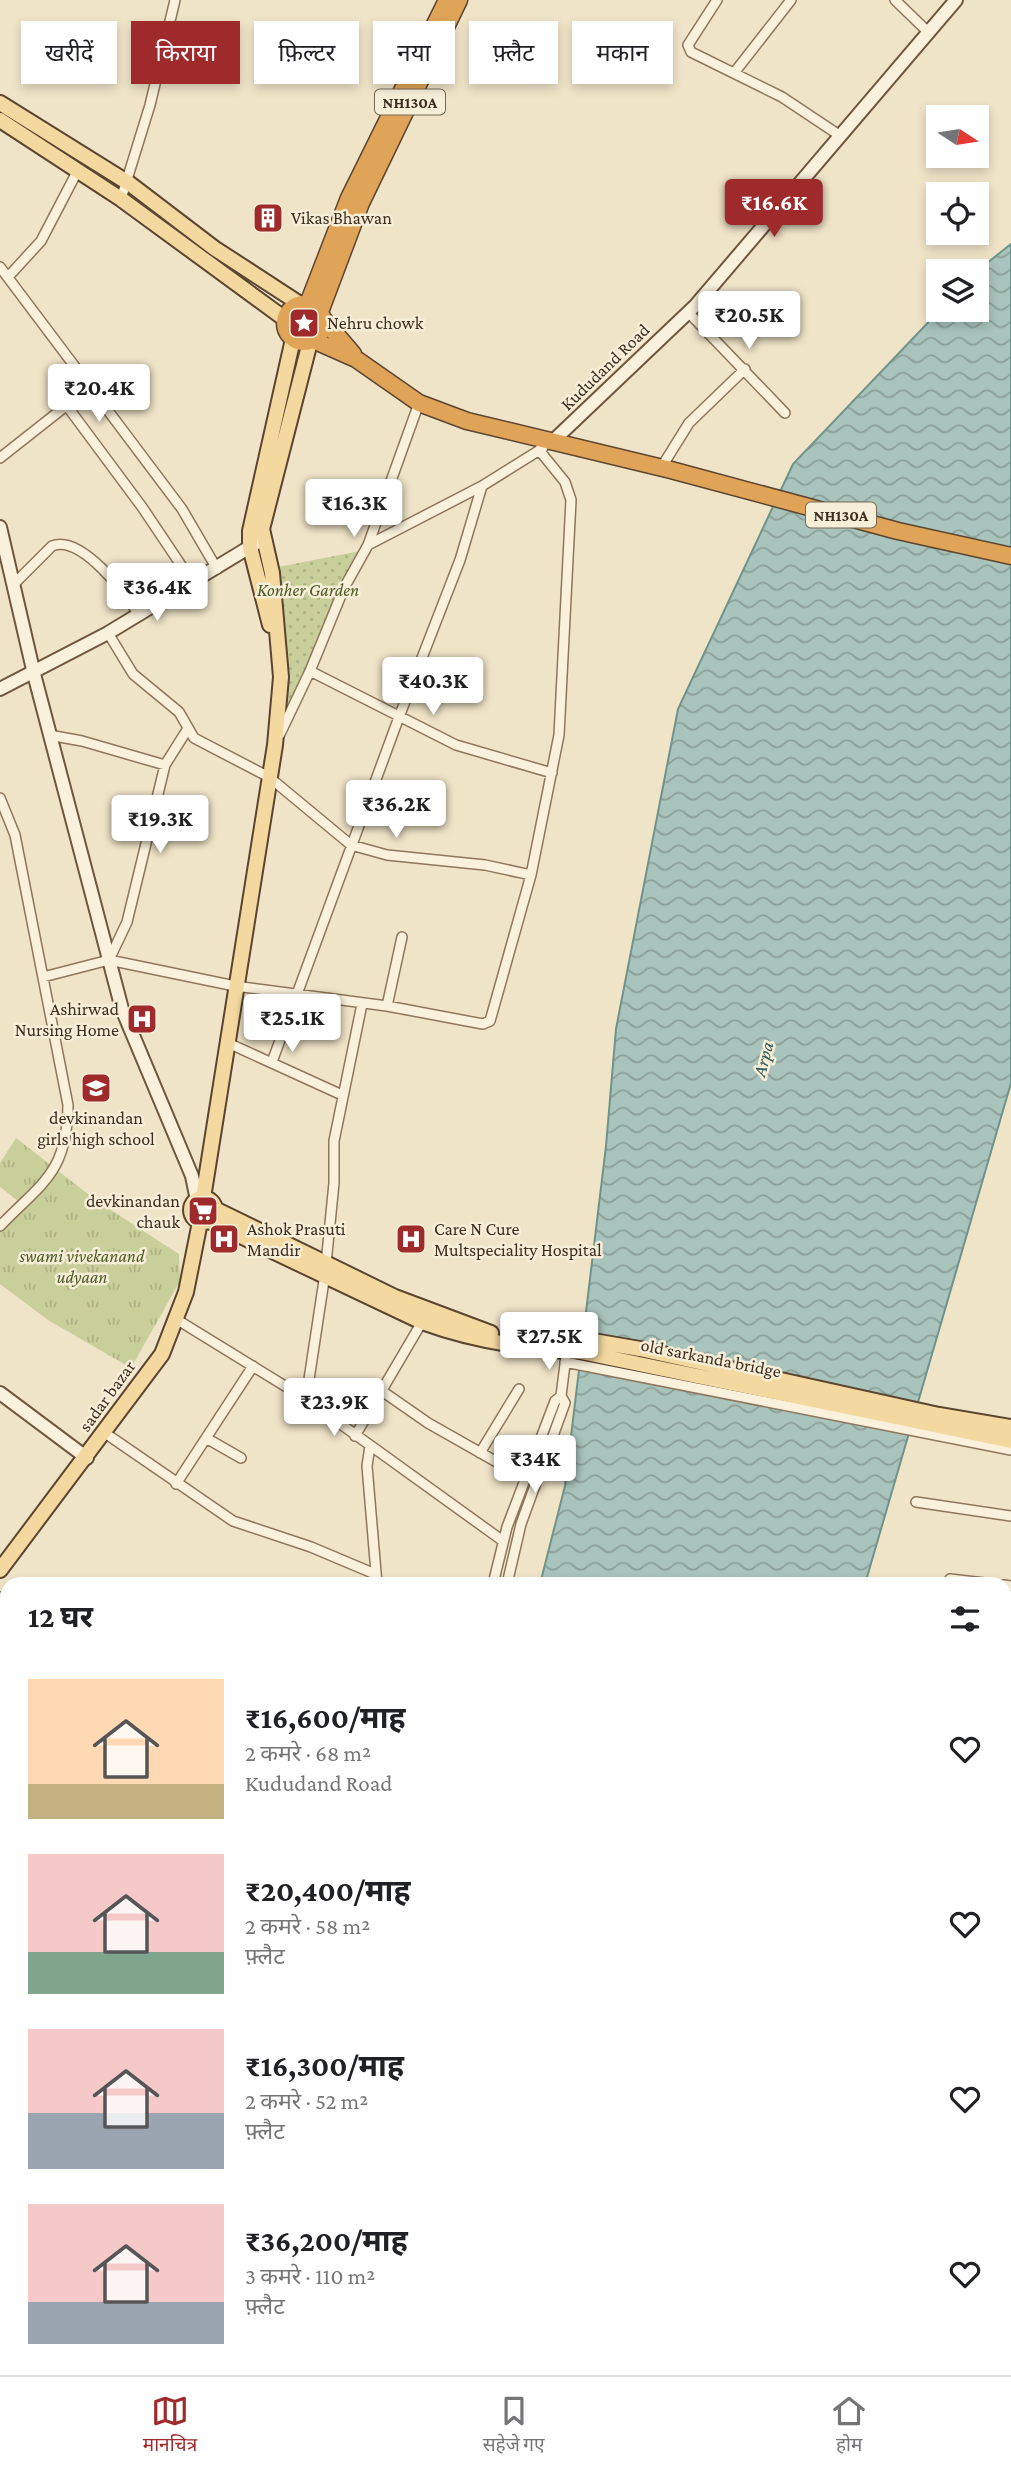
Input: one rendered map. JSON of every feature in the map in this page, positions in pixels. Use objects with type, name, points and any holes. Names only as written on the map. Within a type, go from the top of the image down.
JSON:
[{"type":"highway","name":"NH130A","points":[[312,341],[320,334],[313,310],[349,198],[448,1]]},
{"type":"highway","name":"NH130A","points":[[285,319],[293,307],[313,310],[356,359]]},
{"type":"highway","points":[[285,319],[287,334],[293,339]]},
{"type":"highway","name":"NH130A","points":[[293,339],[312,341],[356,359],[419,403],[546,445],[666,469],[898,531],[1011,556]]},
{"type":"main road","points":[[0,103],[127,182],[214,248],[313,310]]},
{"type":"main road","points":[[0,120],[121,199],[285,319]]},
{"type":"main road","points":[[208,1217],[210,1201],[200,1199],[275,745],[278,685],[252,512],[293,339]]},
{"type":"main road","points":[[256,543],[312,341]]},
{"type":"main road","name":"sadar bazar","points":[[0,1570],[87,1458],[162,1354],[186,1292],[208,1217],[191,1212],[200,1199]]},
{"type":"main road","name":"old sarkanda bridge","points":[[208,1217],[325,1268],[422,1322],[458,1335],[514,1346],[574,1351],[937,1420]]},
{"type":"main road","points":[[325,1268],[483,1331],[574,1351]]},
{"type":"main road","points":[[937,1420],[1011,1427]]},
{"type":"main road","points":[[937,1420],[1011,1441]]},
{"type":"street","points":[[121,199],[175,0]]},
{"type":"street","points":[[718,0],[688,48],[692,54],[782,97],[839,135]]},
{"type":"street","points":[[734,73],[791,0]]},
{"type":"street","points":[[895,0],[927,31]]},
{"type":"street","name":"Kududand Road","points":[[546,445],[688,312],[956,0]]},
{"type":"street","points":[[8,277],[41,240],[78,170]]},
{"type":"street","points":[[0,267],[182,509],[217,569]]},
{"type":"street","points":[[688,312],[785,413]]},
{"type":"street","points":[[666,469],[689,423],[745,369]]},
{"type":"street","points":[[0,458],[90,387]]},
{"type":"street","points":[[275,745],[310,671],[344,588],[368,545],[419,403]]},
{"type":"street","points":[[67,406],[142,507],[193,583]]},
{"type":"street","points":[[43,977],[109,961],[235,986],[387,1006],[483,1024],[490,1021],[531,874],[559,735],[563,599],[571,511],[565,482],[546,445],[482,486],[368,545]]},
{"type":"street","points":[[272,1062],[398,717],[460,560],[482,486]]},
{"type":"street","points":[[0,527],[49,735],[122,1009],[200,1199]]},
{"type":"street","points":[[0,689],[34,674],[108,633],[256,543]]},
{"type":"street","points":[[13,585],[52,546],[60,544],[80,552],[108,574],[139,615]]},
{"type":"street","points":[[108,633],[133,674],[179,712],[187,730],[199,742],[269,777],[351,845],[387,855],[485,865],[531,874]]},
{"type":"street","points":[[310,671],[456,745],[552,773]]},
{"type":"street","points":[[109,961],[127,922],[165,765],[187,730]]},
{"type":"street","points":[[49,735],[165,765]]},
{"type":"street","points":[[0,798],[15,835],[67,1092],[66,1136],[55,1169],[0,1226]]},
{"type":"street","points":[[387,1006],[402,937]]},
{"type":"street","points":[[306,1399],[325,1268],[334,1182],[334,1141],[362,1004]]},
{"type":"street","points":[[228,1042],[342,1095]]},
{"type":"street","points":[[176,1319],[306,1399],[503,1541]]},
{"type":"street","points":[[355,1436],[422,1322]]},
{"type":"street","points":[[495,1577],[503,1541],[525,1478],[555,1401],[561,1396],[574,1351],[1011,1450]]},
{"type":"street","points":[[176,1484],[253,1366]]},
{"type":"street","points":[[480,1453],[519,1389]]},
{"type":"street","points":[[382,1391],[428,1423],[525,1478]]},
{"type":"street","points":[[0,1393],[87,1458]]},
{"type":"street","points":[[509,1577],[521,1524],[565,1404],[561,1396]]},
{"type":"street","points":[[105,1433],[176,1484],[245,1527],[311,1547],[372,1577]]},
{"type":"street","points":[[206,1438],[241,1458]]},
{"type":"street","points":[[370,1446],[367,1466],[376,1577]]},
{"type":"street","points":[[916,1502],[1011,1516]]},
{"type":"green space","name":"Konher Garden","points":[[360,551],[287,712],[278,567]]},
{"type":"green space","name":"swami vivekanand udyaan","points":[[16,1138],[97,1201],[179,1254],[180,1281],[131,1368],[48,1320],[0,1284],[0,1222],[17,1200],[0,1187],[0,1163]]},
{"type":"water","name":"Arpa","points":[[1011,244],[1011,1083],[867,1577],[542,1577],[565,1486],[606,1146],[616,1029],[678,709],[793,464],[929,322],[989,322],[989,261]]},
{"type":"place","name":"Vikas Bhawan","points":[[268,218]]},
{"type":"place","name":"Nehru chowk","points":[[304,323]]},
{"type":"place","name":"Ashirwad Nursing Home","points":[[142,1019]]},
{"type":"place","name":"devkinandan girls high school","points":[[96,1088]]},
{"type":"place","name":"devkinandan chauk","points":[[203,1211]]},
{"type":"place","name":"Ashok Prasuti Mandir","points":[[224,1239]]},
{"type":"place","name":"Care N Cure Multspeciality Hospital","points":[[411,1239]]}]
